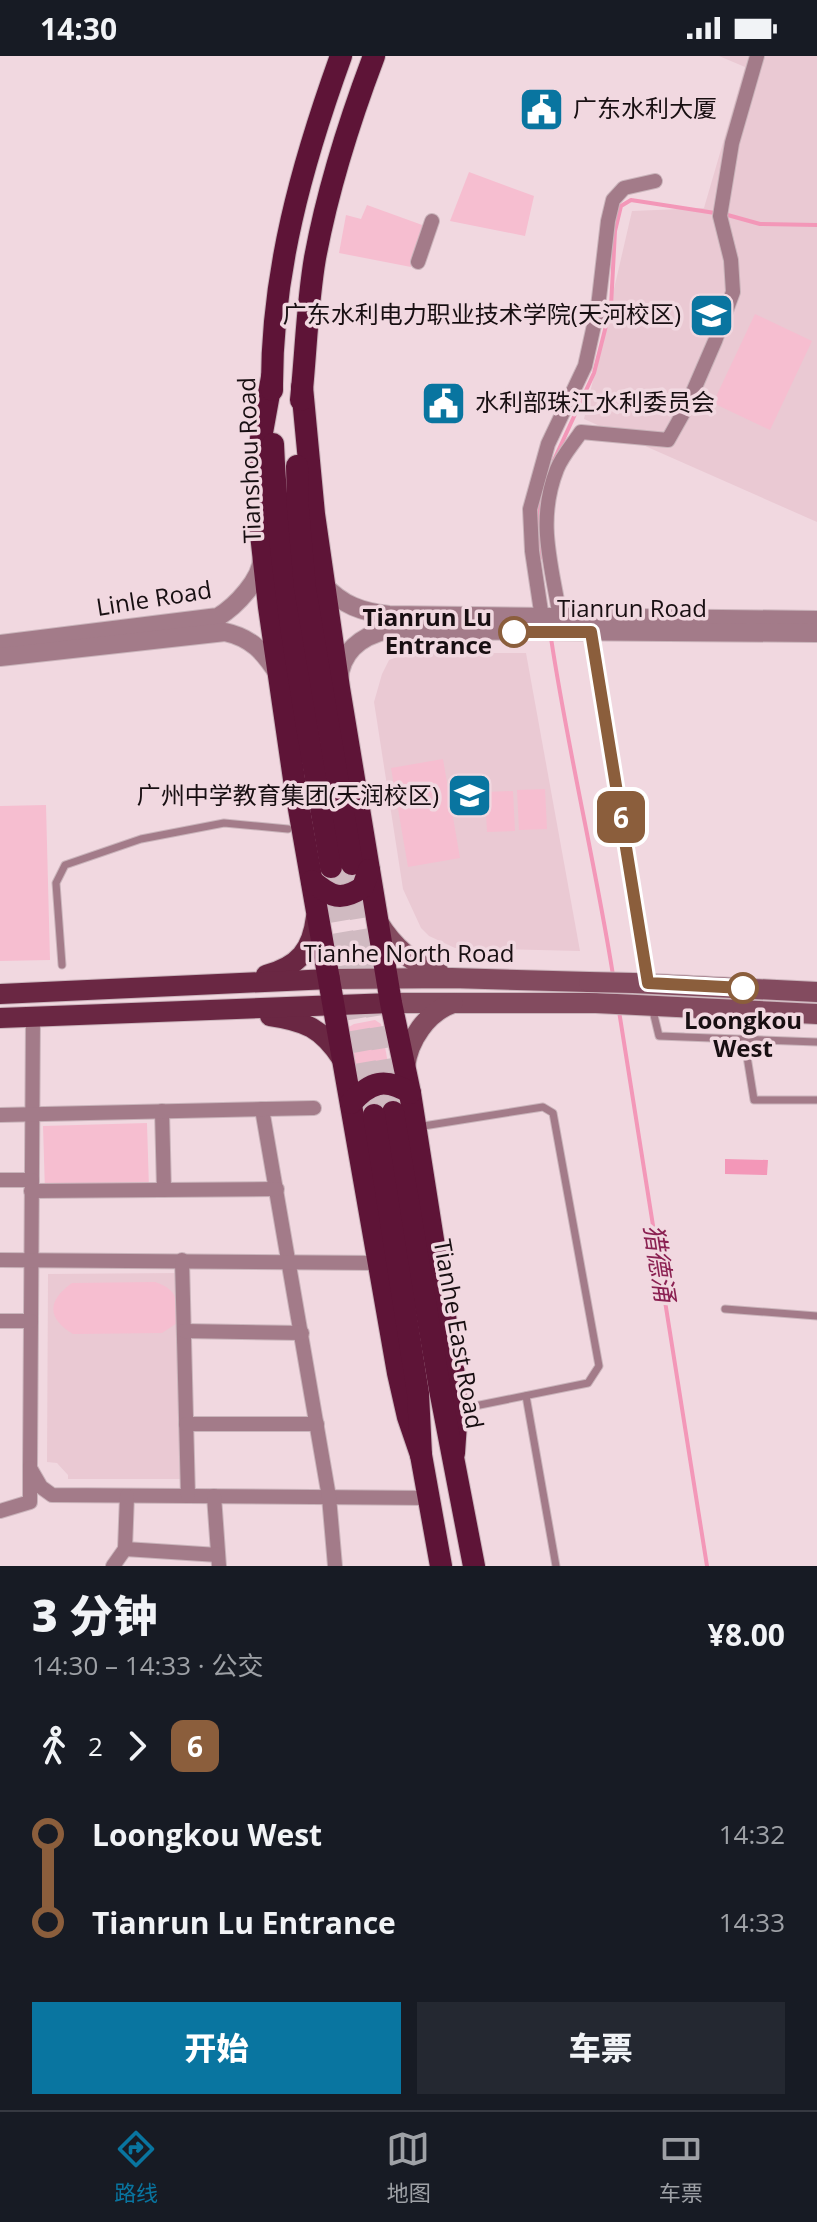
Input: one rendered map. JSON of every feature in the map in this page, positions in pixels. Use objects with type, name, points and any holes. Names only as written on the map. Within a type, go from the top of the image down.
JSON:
[{"type":"highway","points":[[339,60],[370,65]]},
{"type":"highway","name":"Tianshou Road","points":[[339,60],[313,133],[294,205],[280,280],[272,377],[279,547],[351,867]]},
{"type":"highway","name":"Tianshou Road","points":[[351,867],[305,588],[297,482],[306,325],[322,225],[340,149],[370,65]]},
{"type":"highway","points":[[272,377],[260,448],[261,534],[295,786],[402,1398],[421,1455]]},
{"type":"highway","points":[[302,387],[339,688],[351,867],[378,922],[386,978],[410,1093],[453,1367],[457,1409],[454,1453]]},
{"type":"highway","points":[[312,881],[330,895],[345,895],[363,887],[351,867]]},
{"type":"highway","points":[[351,1103],[363,1089],[375,1084],[398,1085],[410,1093]]},
{"type":"highway","name":"Tianhe East Road","points":[[441,1566],[421,1455],[418,1393],[383,1114],[454,1453],[474,1566]]},
{"type":"main road","points":[[235,982],[277,972],[290,967],[300,958],[314,936],[316,916],[312,881]]},
{"type":"main road","points":[[378,922],[388,939],[405,956],[427,969],[452,978]]},
{"type":"main road","name":"Tianhe North Road","points":[[0,994],[386,978],[641,983],[817,992]]},
{"type":"main road","name":"Tianhe North Road","points":[[0,1018],[459,1001],[596,1003],[817,1014]]},
{"type":"main road","points":[[405,1067],[409,1048],[424,1025],[442,1007],[459,1001]]},
{"type":"main road","points":[[231,1010],[302,1022],[331,1041],[344,1061]]},
{"type":"street","points":[[552,624],[546,512],[558,468],[581,432],[668,440],[686,408],[733,292],[731,260],[721,213],[732,143],[757,56]]},
{"type":"street","points":[[552,624],[532,551],[530,509],[548,444],[585,366],[598,307],[613,200],[624,188],[655,181]]},
{"type":"street","points":[[418,262],[432,221]]},
{"type":"street","name":"Linle Road","points":[[0,644],[218,617],[242,600],[262,565],[261,534]]},
{"type":"street","name":"Tianrun Road","points":[[324,585],[348,605],[365,612],[552,624],[591,632],[817,633]]},
{"type":"street","name":"Tianrun Road","points":[[339,688],[340,669],[347,654],[359,641],[387,630],[817,620]]},
{"type":"street","name":"Linle Road","points":[[0,657],[225,632],[242,636],[258,647],[280,677]]},
{"type":"street","points":[[591,632],[641,983]]},
{"type":"street","points":[[0,1511],[30,1502],[33,1016]]},
{"type":"street","points":[[0,1115],[314,1108]]},
{"type":"street","points":[[262,1109],[329,1497],[335,1566]]},
{"type":"street","points":[[162,1111],[164,1190]]},
{"type":"street","points":[[0,1180],[32,1186],[277,1189]]},
{"type":"street","points":[[0,1260],[379,1263]]},
{"type":"street","points":[[182,1260],[188,1496]]},
{"type":"street","points":[[0,1321],[31,1321]]},
{"type":"street","points":[[184,1331],[302,1333]]},
{"type":"street","points":[[186,1424],[317,1424]]},
{"type":"street","points":[[30,1468],[41,1487],[52,1495],[429,1498]]},
{"type":"street","points":[[113,1566],[125,1549],[127,1496]]},
{"type":"street","points":[[125,1549],[219,1561],[214,1496]]},
{"type":"lane","points":[[62,965],[56,883],[65,865],[141,839],[224,823],[288,829]]},
{"type":"lane","points":[[643,1005],[659,1036],[817,1042]]},
{"type":"lane","points":[[744,1038],[754,1100],[817,1100]]},
{"type":"lane","points":[[415,1128],[543,1107],[553,1113],[599,1366],[588,1383],[457,1409]]},
{"type":"lane","points":[[725,1309],[817,1316]]},
{"type":"lane","points":[[526,1396],[556,1566]]},
{"type":"shaded area","name":"广东水利电力职业技术学院(天河校区)","points":[[719,56],[817,56],[817,522],[584,419],[632,211],[704,208],[745,67]]},
{"type":"shaded area","points":[[469,172],[534,196],[525,236],[450,221]]},
{"type":"shaded area","points":[[367,205],[425,226],[411,267],[339,253],[346,215],[361,219]]},
{"type":"shaded area","points":[[755,314],[812,341],[770,430],[713,403]]},
{"type":"shaded area","name":"广州中学教育集团(天润校区)","points":[[408,653],[526,653],[580,951],[455,948],[429,936],[421,928],[403,889],[374,702],[389,660]]},
{"type":"shaded area","points":[[443,759],[460,858],[408,867],[391,768]]},
{"type":"shaded area","points":[[545,789],[547,829],[519,830],[517,790]]},
{"type":"shaded area","points":[[513,791],[515,831],[487,832],[485,792]]},
{"type":"shaded area","points":[[46,805],[50,960],[0,961],[0,806]]},
{"type":"shaded area","points":[[375,1020],[381,1024],[390,1075],[356,1083],[349,1027]]},
{"type":"shaded area","points":[[147,1123],[149,1189],[45,1192],[43,1126]]},
{"type":"shaded area","points":[[725,1159],[768,1160],[767,1175],[725,1174]]},
{"type":"shaded area","points":[[180,1273],[181,1479],[68,1479],[57,1463],[47,1462],[48,1274]]},
{"type":"shaded area","points":[[155,1282],[169,1289],[176,1302],[177,1323],[162,1333],[73,1334],[55,1316],[54,1303],[72,1283]]},
{"type":"waterway","points":[[554,460],[594,373],[611,306],[615,231],[621,206],[631,200],[715,213]]},
{"type":"waterway","points":[[724,214],[760,224],[817,225]]},
{"type":"waterway","points":[[540,558],[538,511],[543,495]]},
{"type":"waterway","points":[[551,638],[613,975]]},
{"type":"waterway","name":"猎德涌","points":[[619,1011],[707,1566]]},
{"type":"tunnel","points":[[352,864],[393,1112]]},
{"type":"tunnel","points":[[331,867],[374,1115]]},
{"type":"bus line","name":"6","points":[[514,632],[591,632],[648,983],[743,988]]},
{"type":"place","name":"广东水利大厦","points":[[542,109]]},
{"type":"place","name":"广东水利电力职业技术学院(天河校区)","points":[[712,315]]},
{"type":"place","name":"水利部珠江水利委员会","points":[[444,403]]},
{"type":"place","name":"Tianrun Lu Entrance","points":[[514,632]]},
{"type":"place","name":"广州中学教育集团(天润校区)","points":[[470,796]]},
{"type":"place","name":"Loongkou West","points":[[743,988]]}]
